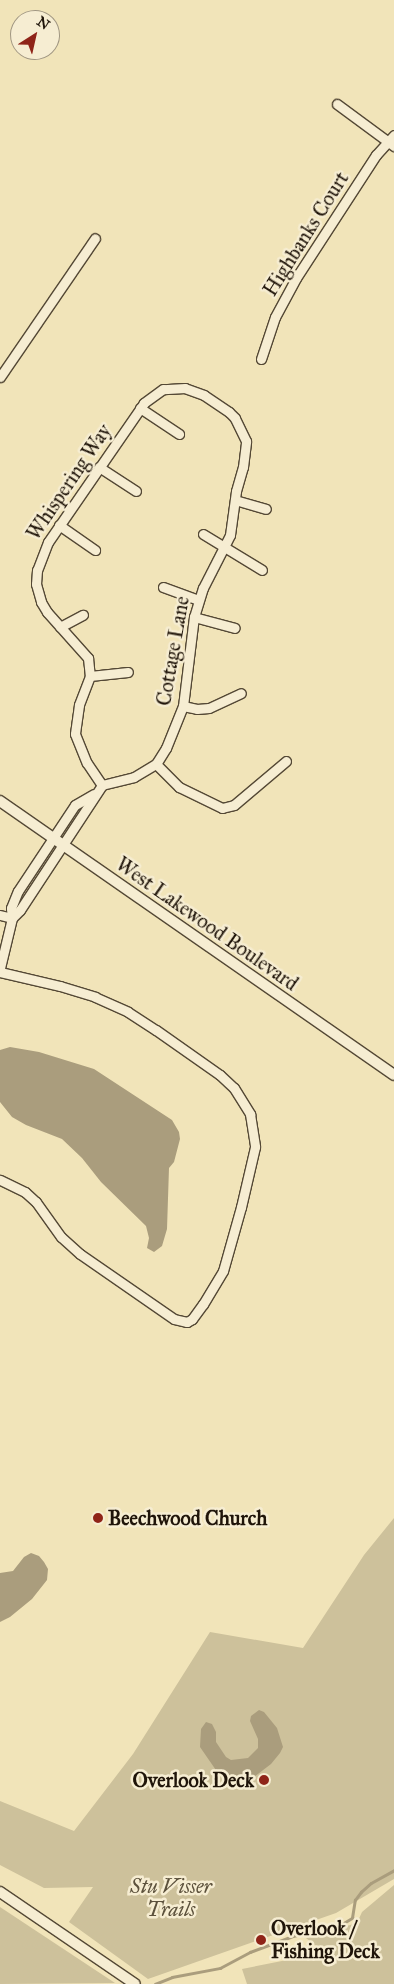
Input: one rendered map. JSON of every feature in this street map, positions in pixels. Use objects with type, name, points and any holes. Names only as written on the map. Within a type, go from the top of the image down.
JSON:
[{"type":"street","points":[[337,104],[392,141]]},
{"type":"street","name":"Highbanks Court","points":[[261,359],[276,317],[296,278],[376,154],[392,141]]},
{"type":"street","points":[[0,377],[95,238]]},
{"type":"street","name":"Whispering Way","points":[[90,676],[88,658],[60,627],[41,602],[36,577],[42,553],[59,525],[140,408],[157,391],[176,387],[194,390],[214,401]]},
{"type":"street","name":"Cottage Lane","points":[[102,785],[134,777],[156,764],[166,748],[183,706],[188,683],[194,617],[198,600],[230,535],[235,500],[244,461],[246,441],[236,418],[214,401]]},
{"type":"street","points":[[140,408],[179,434]]},
{"type":"street","points":[[99,467],[136,491]]},
{"type":"street","points":[[235,500],[266,509]]},
{"type":"street","points":[[59,525],[95,550]]},
{"type":"street","points":[[203,534],[262,570]]},
{"type":"street","points":[[162,587],[198,600]]},
{"type":"street","points":[[60,627],[83,614]]},
{"type":"street","points":[[194,617],[236,628]]},
{"type":"street","points":[[0,968],[12,918],[11,908],[18,891],[75,805],[94,794],[102,785],[87,763],[75,734],[79,705],[90,676],[128,672]]},
{"type":"street","points":[[183,706],[197,709],[209,708],[241,693]]},
{"type":"street","points":[[156,764],[179,787],[222,808],[234,805],[286,761]]},
{"type":"street","points":[[12,918],[91,804],[94,794]]},
{"type":"street","name":"West Lakewood Boulevard","points":[[0,801],[394,1075]]},
{"type":"street","points":[[0,915],[12,918]]},
{"type":"street","points":[[0,972],[75,990],[128,1012],[220,1075],[234,1088],[244,1103],[253,1128],[255,1147],[229,1252],[218,1280],[195,1316],[187,1322],[174,1319],[73,1248],[61,1237],[36,1202],[25,1192],[0,1180]]},
{"type":"street","points":[[0,1892],[134,1984]]},
{"type":"green space","name":"Stu Visser Trails","points":[[394,1518],[394,1879],[336,1913],[148,1979],[69,1922],[93,1887],[44,1888],[0,1865],[0,1801],[74,1831],[133,1754],[210,1632],[303,1648],[364,1555]]},
{"type":"green space","points":[[394,1885],[394,1984],[247,1984],[242,1969],[302,1957],[320,1949],[306,1938],[357,1923],[362,1912]]},
{"type":"green space","points":[[0,1907],[115,1983],[0,1984]]},
{"type":"shaded area","points":[[10,1047],[39,1052],[94,1069],[172,1120],[179,1132],[180,1139],[174,1162],[169,1168],[167,1229],[162,1246],[154,1252],[147,1248],[149,1238],[146,1226],[101,1182],[82,1158],[62,1139],[26,1125],[12,1117],[0,1102],[0,1050]]},
{"type":"shaded area","points":[[31,1553],[39,1556],[44,1562],[48,1569],[47,1580],[32,1599],[10,1617],[0,1622],[0,1573],[13,1571],[24,1557]]},
{"type":"shaded area","points":[[259,1710],[264,1712],[277,1728],[283,1747],[280,1753],[271,1764],[254,1777],[234,1781],[220,1776],[200,1747],[201,1729],[206,1722],[212,1724],[216,1732],[216,1742],[226,1757],[231,1760],[248,1758],[258,1748],[258,1739],[250,1721],[251,1716]]},
{"type":"waterway","points":[[155,1984],[172,1977],[220,1968],[250,1952],[293,1936],[342,1924],[352,1918],[355,1900],[361,1892],[371,1883],[394,1870]]},
{"type":"place","name":"Beechwood Church","points":[[98,1518]]},
{"type":"place","name":"Overlook Deck","points":[[264,1780]]},
{"type":"place","name":"Overlook / Fishing Deck","points":[[261,1940]]}]
